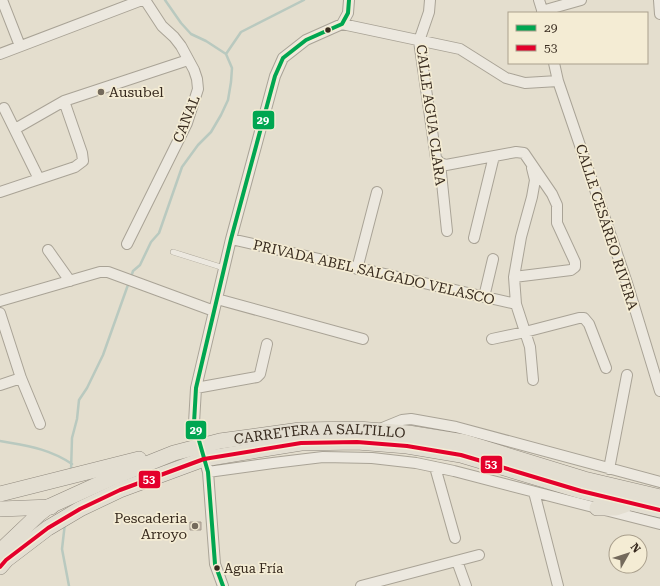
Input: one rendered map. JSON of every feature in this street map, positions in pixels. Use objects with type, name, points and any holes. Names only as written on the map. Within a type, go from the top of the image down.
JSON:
[{"type":"main road","name":"CARRETERA A SALTILLO","points":[[204,459],[220,441],[300,430],[375,430],[408,433],[464,442],[584,479],[660,497]]},
{"type":"main road","name":"CARRETERA A SALTILLO","points":[[0,551],[39,514],[57,510],[80,509],[115,478],[204,459],[301,443],[358,442],[407,446],[461,455],[581,491],[629,504],[660,510]]},
{"type":"main road","name":"CARRETERA A SALTILLO","points":[[0,567],[6,560],[48,528],[57,510],[115,478],[174,453],[204,459]]},
{"type":"main road","points":[[0,494],[57,480],[115,478]]},
{"type":"main road","points":[[597,508],[616,508],[629,504]]},
{"type":"main road","points":[[0,509],[57,510]]},
{"type":"street","points":[[2,0],[20,46]]},
{"type":"street","points":[[0,54],[143,0]]},
{"type":"street","name":"CANAL","points":[[126,244],[186,123],[198,89],[198,79],[194,70],[174,37],[162,26],[143,0]]},
{"type":"street","points":[[342,24],[348,13],[349,0]]},
{"type":"street","name":"CALLE AGUA CLARA","points":[[430,0],[429,12],[419,41],[436,158],[440,163],[447,231]]},
{"type":"street","points":[[539,0],[542,12],[581,0]]},
{"type":"street","points":[[650,0],[659,0],[660,14]]},
{"type":"street","points":[[223,586],[215,564],[204,459],[194,423],[196,388],[231,239],[275,76],[284,58],[306,40],[342,24],[460,49],[506,78],[525,83],[558,81]]},
{"type":"street","points":[[15,129],[64,101],[188,60]]},
{"type":"street","name":"CALLE CESÁREO RIVERA","points":[[554,64],[558,81],[627,284],[660,391]]},
{"type":"street","points":[[0,192],[75,167],[83,161],[82,153],[64,101]]},
{"type":"street","points":[[4,108],[39,179]]},
{"type":"street","points":[[440,163],[446,164],[516,152],[524,153],[552,194],[556,205],[558,223],[575,262],[575,268],[571,270],[514,277]]},
{"type":"street","points":[[474,238],[494,156]]},
{"type":"street","points":[[529,159],[535,180],[532,197],[521,236],[514,277],[516,304],[530,347],[534,380]]},
{"type":"street","points":[[357,269],[377,192]]},
{"type":"street","name":"PRIVADA ABEL SALGADO VELASCO","points":[[231,239],[357,269],[516,304]]},
{"type":"street","points":[[48,250],[70,281]]},
{"type":"street","points":[[484,297],[493,260]]},
{"type":"street","points":[[0,301],[100,272],[113,274],[214,311]]},
{"type":"street","points":[[217,300],[363,339]]},
{"type":"street","points":[[0,313],[21,378],[40,424]]},
{"type":"street","points":[[492,339],[584,318],[589,324],[606,368]]},
{"type":"street","points":[[196,388],[257,377],[260,374],[267,344]]},
{"type":"street","points":[[609,469],[627,375]]},
{"type":"street","points":[[0,385],[21,378]]},
{"type":"street","points":[[375,430],[402,420],[411,419],[456,427],[660,482]]},
{"type":"street","points":[[204,459],[273,462],[323,457],[372,458],[416,463],[494,481],[660,524]]},
{"type":"street","points":[[435,467],[455,538]]},
{"type":"street","points":[[534,492],[558,586]]},
{"type":"street","points":[[361,586],[397,581],[479,555]]},
{"type":"street","points":[[457,561],[466,586]]},
{"type":"lane","points":[[172,252],[224,268]]},
{"type":"building","name":"Pescaderia Arroyo","points":[[190,522],[201,522],[201,530],[190,530]]},
{"type":"waterway","points":[[131,277],[133,271],[140,265],[151,242],[159,233],[182,167],[198,145],[211,132],[221,115],[228,100],[231,82],[232,68],[226,54],[206,41],[191,34],[181,23],[165,0]]},
{"type":"waterway","points":[[226,54],[241,32],[304,0]]},
{"type":"waterway","points":[[71,471],[72,438],[77,419],[79,400],[87,388],[103,355],[129,282]]},
{"type":"waterway","points":[[0,441],[46,451],[72,464]]},
{"type":"waterway","points":[[65,523],[62,549],[69,586]]},
{"type":"transit line","name":"29","points":[[223,586],[215,564],[208,472],[194,423],[196,388],[231,239],[275,76],[283,58],[306,40],[342,24],[348,13],[349,0]]},
{"type":"transit line","name":"53","points":[[0,567],[6,560],[48,528],[80,509],[120,490],[204,459],[301,443],[357,442],[407,446],[461,455],[581,491],[660,510]]},
{"type":"place","name":"Ausubel","points":[[101,92]]},
{"type":"place","name":"Pescaderia Arroyo","points":[[195,526]]},
{"type":"place","name":"Agua Fría","points":[[217,568]]}]
